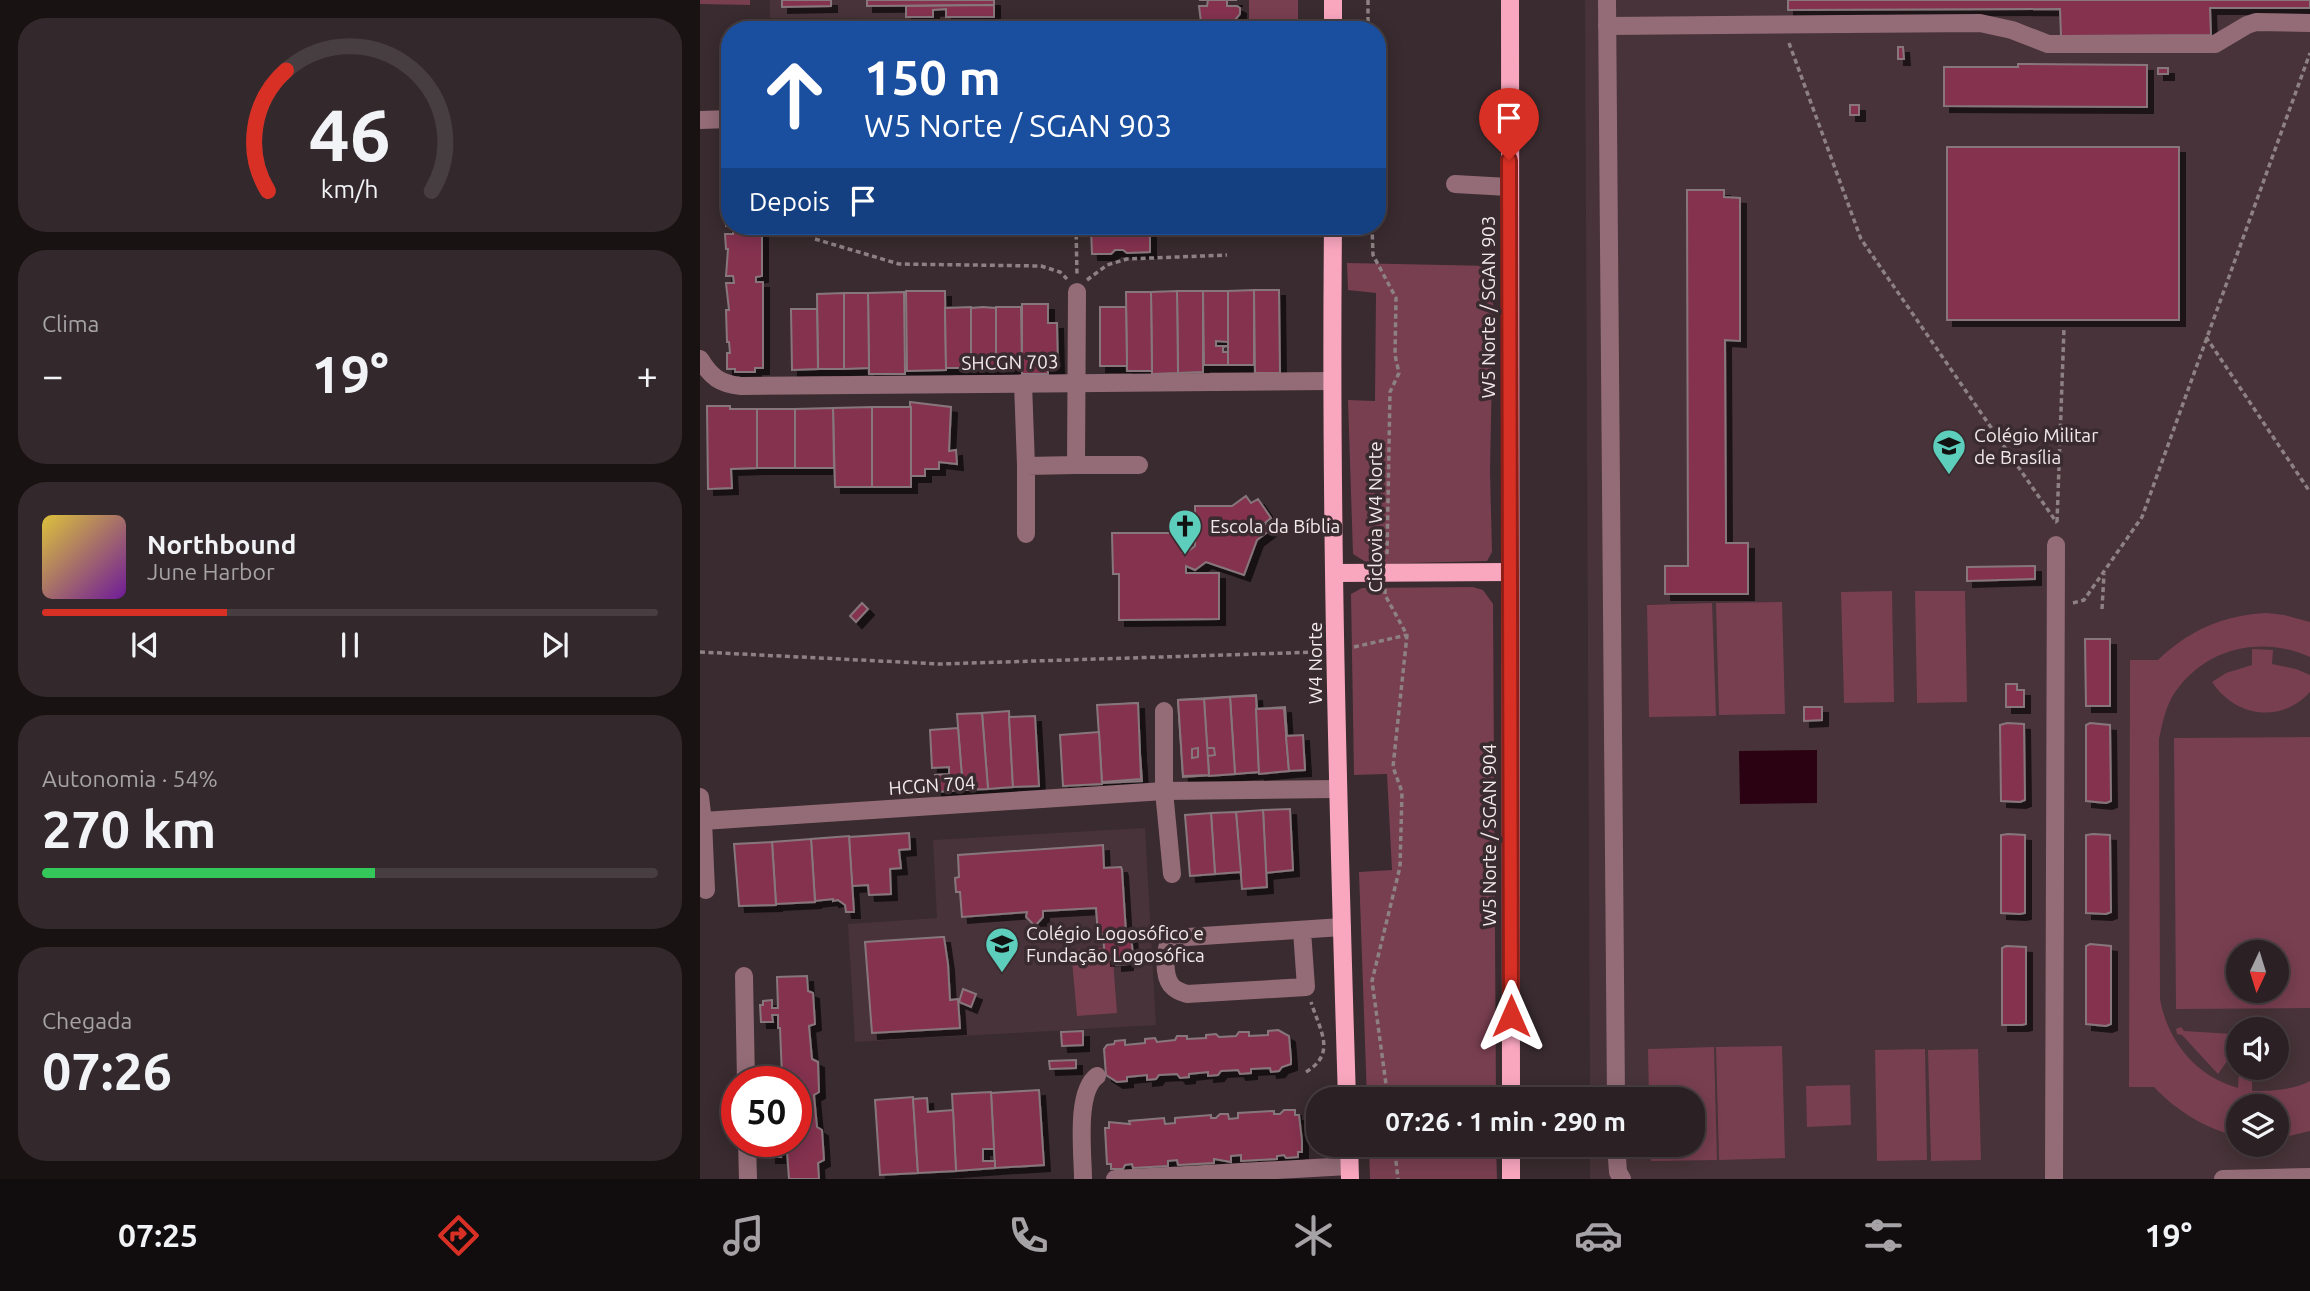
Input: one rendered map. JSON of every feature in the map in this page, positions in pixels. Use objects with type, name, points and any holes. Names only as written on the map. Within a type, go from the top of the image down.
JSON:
[{"type":"main road","points":[[1333,0],[1333,21]]},
{"type":"main road","name":"W5 Norte / SGAN 903","points":[[1509,572],[1510,0]]},
{"type":"main road","name":"W4 Norte","points":[[1333,235],[1331,381],[1337,651],[1336,789],[1347,1087]]},
{"type":"main road","points":[[1335,573],[1509,572]]},
{"type":"main road","name":"W5 Norte / SGAN 904","points":[[1509,572],[1511,1087]]},
{"type":"main road","points":[[1511,1157],[1511,1179]]},
{"type":"street","points":[[1607,0],[1616,1087]]},
{"type":"street","points":[[1607,26],[1980,23],[2012,30],[2048,44],[2215,44],[2256,22],[2310,23]]},
{"type":"street","points":[[700,120],[721,120]]},
{"type":"street","points":[[1455,184],[1508,187]]},
{"type":"street","points":[[1076,465],[1077,292]]},
{"type":"street","name":"SHCGN 703","points":[[700,359],[715,380],[727,385],[1331,381]]},
{"type":"street","points":[[1023,383],[1026,534]]},
{"type":"street","points":[[1026,466],[1139,464]]},
{"type":"street","points":[[2054,1179],[2056,545]]},
{"type":"street","points":[[1164,711],[1164,791],[1172,874]]},
{"type":"street","name":"HCGN 704","points":[[703,821],[1164,791],[1336,789]]},
{"type":"street","points":[[701,797],[706,890]]},
{"type":"street","points":[[1302,931],[1306,987],[1187,993],[1172,986],[1168,979],[1167,951],[1172,938],[1342,928]]},
{"type":"street","points":[[744,976],[746,1066]]},
{"type":"street","points":[[1083,1179],[1082,1112],[1088,1084],[1097,1076]]},
{"type":"street","points":[[747,1157],[748,1179]]},
{"type":"street","points":[[1617,1157],[1618,1172],[1622,1179]]},
{"type":"street","points":[[1115,1179],[1350,1173]]},
{"type":"street","points":[[2223,1179],[2310,1177]]},
{"type":"path","points":[[1368,0],[1368,21]]},
{"type":"path","points":[[1782,24],[1861,239],[2057,523]]},
{"type":"path","points":[[2056,608],[2084,600],[2142,517],[2310,52]]},
{"type":"path","points":[[1076,235],[1077,292]]},
{"type":"path","name":"Ciclovia W4 Norte","points":[[1373,235],[1373,255],[1396,298],[1395,355],[1399,373],[1390,392],[1385,595],[1407,635]]},
{"type":"path","points":[[815,239],[899,264],[1041,266],[1060,272],[1077,292]]},
{"type":"path","points":[[1077,292],[1107,265],[1126,259],[1227,255]]},
{"type":"path","points":[[2056,545],[2064,328]]},
{"type":"path","points":[[2206,337],[2310,492]]},
{"type":"path","points":[[2102,610],[2104,572]]},
{"type":"path","points":[[700,652],[940,664],[1337,651],[1407,635],[1393,767],[1402,792],[1400,867],[1372,981],[1386,1087]]},
{"type":"path","points":[[1306,987],[1325,1049],[1323,1058],[1306,1072]]},
{"type":"path","points":[[1395,1157],[1398,1179]]},
{"type":"shaded area","points":[[700,0],[750,0],[750,5],[700,4]]},
{"type":"shaded area","points":[[770,0],[988,0],[988,19],[770,18]]},
{"type":"shaded area","points":[[1249,0],[1298,0],[1298,21],[1249,21]]},
{"type":"shaded area","name":"Colégio Militar de Brasília","points":[[1585,0],[2310,0],[2310,1179],[1590,1179],[1590,1157],[1705,1157],[1705,1087],[1590,1087]]},
{"type":"shaded area","points":[[1347,263],[1494,266],[1490,471],[1492,552],[1487,561],[1369,564],[1353,554],[1348,400],[1375,401],[1376,293],[1348,290]]},
{"type":"shaded area","points":[[1473,587],[1483,590],[1493,604],[1496,1087],[1367,1087],[1359,872],[1392,870],[1387,774],[1354,775],[1351,594],[1362,588]]},
{"type":"shaded area","points":[[1892,591],[1894,702],[1844,703],[1841,592]]},
{"type":"shaded area","points":[[1915,591],[1965,591],[1967,702],[1917,703]]},
{"type":"shaded area","points":[[1782,602],[1785,714],[1719,715],[1716,603]]},
{"type":"shaded area","points":[[1712,603],[1716,716],[1649,717],[1647,605]]},
{"type":"shaded area","points":[[2251,614],[2284,615],[2310,622],[2310,657],[2271,647],[2233,650],[2199,667],[2184,681],[2167,707],[2159,739],[2160,999],[2177,1043],[2197,1066],[2209,1075],[2238,1088],[2238,1080],[2252,1080],[2252,1091],[2289,1088],[2310,1081],[2310,1131],[2289,1136],[2289,1094],[2226,1094],[2226,1133],[2193,1118],[2154,1087],[2129,1087],[2130,660],[2158,660],[2195,632],[2222,621]]},
{"type":"shaded area","points":[[2252,649],[2273,650],[2272,664],[2310,675],[2310,692],[2286,709],[2272,712],[2245,709],[2233,703],[2212,682],[2226,673],[2252,665]]},
{"type":"shaded area","points":[[2310,737],[2310,1008],[2176,1009],[2174,738]]},
{"type":"shaded area","points":[[1817,750],[1817,803],[1740,804],[1739,751]]},
{"type":"shaded area","name":"Colégio Logosófico e Fundação Logosófica","points":[[1145,828],[1156,1025],[855,1042],[848,924],[937,918],[933,840]]},
{"type":"shaded area","points":[[1112,947],[1117,1013],[1077,1016],[1071,950]]},
{"type":"shaded area","points":[[2181,1027],[2184,1031],[2226,1034],[2226,1063],[2218,1074],[2182,1035],[2177,1034],[2176,1029]]},
{"type":"shaded area","points":[[1782,1046],[1785,1158],[1719,1160],[1716,1047]]},
{"type":"shaded area","points":[[1714,1047],[1717,1160],[1651,1161],[1651,1157],[1705,1157],[1705,1087],[1649,1087],[1648,1049]]},
{"type":"shaded area","points":[[1925,1049],[1927,1160],[1877,1161],[1875,1050]]},
{"type":"shaded area","points":[[1978,1049],[1981,1160],[1931,1161],[1928,1050]]},
{"type":"shaded area","points":[[1850,1085],[1851,1125],[1807,1127],[1806,1086]]},
{"type":"shaded area","points":[[1369,1157],[1496,1157],[1497,1179],[1370,1179]]},
{"type":"building","points":[[782,0],[831,0],[831,6],[782,7]]},
{"type":"building","points":[[867,0],[994,0],[994,5],[867,6]]},
{"type":"building","points":[[1208,0],[1227,0],[1227,6],[1240,8],[1240,14],[1235,21],[1201,21],[1199,6],[1207,6]]},
{"type":"building","points":[[1788,0],[2310,0],[2310,8],[2210,8],[2211,35],[2061,36],[2060,9],[1788,10]]},
{"type":"building","points":[[994,5],[994,17],[946,17],[946,9],[933,10],[933,17],[906,17],[906,6]]},
{"type":"building","points":[[1898,47],[1903,47],[1904,59],[1898,59]]},
{"type":"building","points":[[2018,64],[2147,65],[2147,107],[1944,106],[1944,67],[2018,67]]},
{"type":"building","points":[[2158,68],[2168,68],[2168,74],[2158,74]]},
{"type":"building","points":[[1850,105],[1859,105],[1859,115],[1850,115]]},
{"type":"building","points":[[1947,147],[2179,147],[2179,320],[1947,320]]},
{"type":"building","points":[[1687,190],[1724,190],[1724,197],[1740,198],[1740,341],[1725,340],[1726,543],[1748,543],[1748,594],[1665,594],[1665,566],[1688,566]]},
{"type":"building","points":[[725,235],[762,235],[762,276],[756,277],[756,282],[763,282],[763,368],[755,368],[755,372],[735,372],[735,369],[727,369],[727,353],[730,353],[727,342],[726,310],[729,310],[726,283],[734,283],[733,276],[726,276]]},
{"type":"building","points":[[1091,235],[1150,235],[1150,252],[1127,253],[1115,250],[1111,254],[1092,254]]},
{"type":"building","points":[[1254,290],[1279,290],[1280,373],[1255,373]]},
{"type":"building","points":[[1254,290],[1254,365],[1228,365],[1228,291]]},
{"type":"building","points":[[906,291],[945,291],[946,370],[907,371]]},
{"type":"building","points":[[1177,291],[1203,291],[1203,372],[1178,373]]},
{"type":"building","points":[[1177,291],[1178,373],[1152,374],[1151,292]]},
{"type":"building","points":[[1203,291],[1228,291],[1228,342],[1216,341],[1216,346],[1228,346],[1223,347],[1223,352],[1228,352],[1228,365],[1204,365]]},
{"type":"building","points":[[904,292],[905,374],[869,374],[868,293]]},
{"type":"building","points":[[1126,292],[1151,292],[1152,371],[1127,371]]},
{"type":"building","points":[[844,293],[868,293],[869,368],[844,369]]},
{"type":"building","points":[[844,293],[844,369],[818,369],[817,294]]},
{"type":"building","points":[[1022,304],[1048,304],[1048,323],[1057,323],[1058,367],[1048,368],[1048,374],[1022,374]]},
{"type":"building","points":[[971,307],[971,368],[946,368],[945,308]]},
{"type":"building","points":[[996,307],[1021,307],[1022,367],[996,368]]},
{"type":"building","points":[[1100,307],[1126,307],[1127,366],[1100,366]]},
{"type":"building","points":[[971,308],[996,308],[996,368],[971,368]]},
{"type":"building","points":[[791,309],[817,309],[818,369],[792,370]]},
{"type":"building","points":[[910,402],[951,407],[949,451],[956,450],[957,464],[939,462],[939,469],[925,469],[925,476],[911,476]]},
{"type":"building","points":[[707,406],[757,409],[757,468],[731,469],[732,488],[708,489]]},
{"type":"building","points":[[872,407],[872,487],[835,487],[833,408]]},
{"type":"building","points":[[872,407],[911,407],[911,487],[872,487]]},
{"type":"building","points":[[833,408],[834,468],[795,468],[795,409]]},
{"type":"building","points":[[757,409],[795,409],[795,468],[757,468]]},
{"type":"building","points":[[1246,496],[1251,503],[1258,499],[1271,518],[1265,523],[1270,530],[1257,540],[1244,575],[1206,562],[1195,570],[1186,566],[1186,573],[1219,573],[1219,619],[1119,620],[1119,574],[1113,574],[1112,533],[1182,533],[1182,551],[1186,548],[1188,551],[1195,546],[1195,506],[1232,506]]},
{"type":"building","points":[[2035,566],[2035,579],[1967,581],[1967,567]]},
{"type":"building","points":[[862,603],[868,609],[856,622],[850,616]]},
{"type":"building","points":[[2085,639],[2110,639],[2110,706],[2086,706]]},
{"type":"building","points":[[2006,684],[2017,684],[2017,690],[2024,690],[2024,707],[2006,707]]},
{"type":"building","points":[[1256,695],[1257,709],[1285,707],[1287,737],[1302,736],[1305,769],[1183,777],[1178,700]]},
{"type":"building","points":[[1256,696],[1259,772],[1235,774],[1230,697]]},
{"type":"building","points":[[1230,697],[1235,774],[1209,776],[1208,756],[1215,755],[1214,748],[1207,748],[1204,699]]},
{"type":"building","points":[[1204,699],[1209,775],[1183,776],[1178,700]],"holes":[[[1198,748],[1198,757],[1192,758],[1192,749]]]},
{"type":"building","points":[[1136,703],[1142,781],[1103,783],[1098,706]]},
{"type":"building","points":[[1138,703],[1141,779],[1102,782],[1097,705]]},
{"type":"building","points":[[1804,707],[1822,707],[1822,720],[1804,721]]},
{"type":"building","points":[[1284,708],[1289,771],[1259,774],[1256,709]]},
{"type":"building","points":[[1009,711],[1013,787],[988,789],[982,713]]},
{"type":"building","points":[[982,713],[988,789],[963,790],[957,714]]},
{"type":"building","points":[[1035,716],[1039,786],[1013,787],[1009,717]]},
{"type":"building","points":[[2024,724],[2025,800],[2020,802],[2001,801],[2000,725]]},
{"type":"building","points":[[2086,725],[2110,725],[2111,801],[2106,803],[2086,801]]},
{"type":"building","points":[[958,728],[963,790],[936,792],[935,775],[949,774],[949,767],[932,768],[930,730]]},
{"type":"building","points":[[1099,732],[1102,784],[1063,786],[1060,735]]},
{"type":"building","points":[[1303,735],[1305,770],[1289,771],[1286,736]]},
{"type":"building","points":[[1290,809],[1293,870],[1266,873],[1263,810]]},
{"type":"building","points":[[1263,810],[1267,887],[1242,889],[1236,812]]},
{"type":"building","points":[[1236,812],[1241,872],[1215,874],[1211,813]]},
{"type":"building","points":[[1211,813],[1215,874],[1190,876],[1185,815]]},
{"type":"building","points":[[909,833],[910,849],[899,850],[901,868],[890,869],[891,894],[869,895],[868,885],[852,886],[849,837]]},
{"type":"building","points":[[2001,835],[2025,835],[2025,913],[2020,914],[2001,913]]},
{"type":"building","points":[[2086,835],[2110,835],[2111,912],[2106,914],[2086,913]]},
{"type":"building","points":[[849,836],[854,912],[846,912],[845,905],[838,900],[815,901],[811,839]]},
{"type":"building","points":[[811,839],[815,902],[776,904],[772,842]]},
{"type":"building","points":[[772,842],[776,905],[739,906],[734,844]]},
{"type":"building","points":[[1103,845],[1104,868],[1121,867],[1122,870],[1126,933],[1131,933],[1133,957],[1127,957],[1127,964],[1116,965],[1116,959],[1105,960],[1103,934],[1098,935],[1096,908],[1043,911],[1043,917],[1035,926],[1026,917],[1027,912],[962,917],[960,892],[956,892],[955,878],[959,877],[958,855]]},
{"type":"building","points":[[944,937],[950,1000],[958,999],[960,1028],[872,1033],[865,942]]},
{"type":"building","points":[[2086,946],[2111,946],[2111,1024],[2106,1026],[2086,1024]]},
{"type":"building","points":[[2026,947],[2026,1024],[2022,1025],[2002,1025],[2002,948]]},
{"type":"building","points":[[807,976],[808,991],[813,993],[815,1024],[809,1026],[812,1059],[818,1062],[819,1092],[814,1095],[817,1127],[822,1130],[824,1160],[818,1163],[819,1179],[789,1179],[787,1157],[812,1157],[812,1066],[782,1066],[778,1015],[772,1015],[773,1022],[761,1022],[760,1005],[763,1005],[763,1001],[772,1000],[772,1008],[778,1008],[777,977]]},
{"type":"building","points":[[963,989],[976,994],[971,1007],[959,1002]]},
{"type":"building","points":[[1278,1030],[1289,1036],[1291,1059],[1291,1064],[1279,1071],[1271,1072],[1270,1068],[1251,1069],[1251,1073],[1240,1074],[1238,1070],[1221,1071],[1218,1075],[1208,1076],[1208,1072],[1180,1078],[1177,1074],[1159,1075],[1156,1079],[1147,1080],[1147,1075],[1127,1077],[1127,1081],[1117,1082],[1106,1075],[1104,1049],[1115,1041],[1125,1040],[1125,1045],[1145,1043],[1145,1039],[1155,1038],[1157,1042],[1175,1040],[1177,1036],[1187,1036],[1187,1039],[1206,1038],[1206,1035],[1216,1034],[1219,1037],[1236,1036],[1239,1032],[1249,1032],[1249,1036],[1268,1035],[1268,1031]]},
{"type":"building","points":[[1083,1031],[1083,1045],[1062,1046],[1061,1032]]},
{"type":"building","points":[[1076,1060],[1076,1068],[1050,1069],[1049,1061]]},
{"type":"building","points":[[1039,1090],[1044,1165],[995,1168],[991,1093]]},
{"type":"building","points":[[991,1092],[994,1149],[983,1149],[983,1161],[995,1161],[995,1168],[956,1171],[952,1094]]},
{"type":"building","points":[[913,1097],[918,1173],[880,1175],[875,1100]]},
{"type":"building","points":[[927,1098],[928,1112],[953,1110],[956,1171],[918,1173],[913,1099]]},
{"type":"building","points":[[1284,1110],[1295,1110],[1295,1115],[1299,1115],[1302,1152],[1298,1152],[1298,1157],[1286,1158],[1284,1155],[1277,1156],[1277,1159],[1241,1161],[1241,1155],[1231,1156],[1231,1162],[1214,1159],[1214,1163],[1178,1165],[1177,1160],[1168,1161],[1168,1166],[1133,1168],[1132,1164],[1125,1165],[1123,1169],[1111,1169],[1111,1164],[1107,1164],[1105,1128],[1109,1128],[1109,1122],[1130,1124],[1129,1121],[1164,1118],[1165,1124],[1175,1123],[1175,1118],[1211,1115],[1211,1118],[1216,1118],[1220,1114],[1228,1114],[1229,1119],[1238,1118],[1238,1113],[1274,1111],[1274,1114],[1280,1114]]},
{"type":"place","name":"Colégio Militar de Brasília","points":[[1949,476]]},
{"type":"place","name":"Escola da Bíblia","points":[[1185,556]]},
{"type":"place","name":"Colégio Logosófico e Fundação Logosófica","points":[[1002,974]]},
{"type":"route","points":[[1509,160],[1511,1016]]}]
